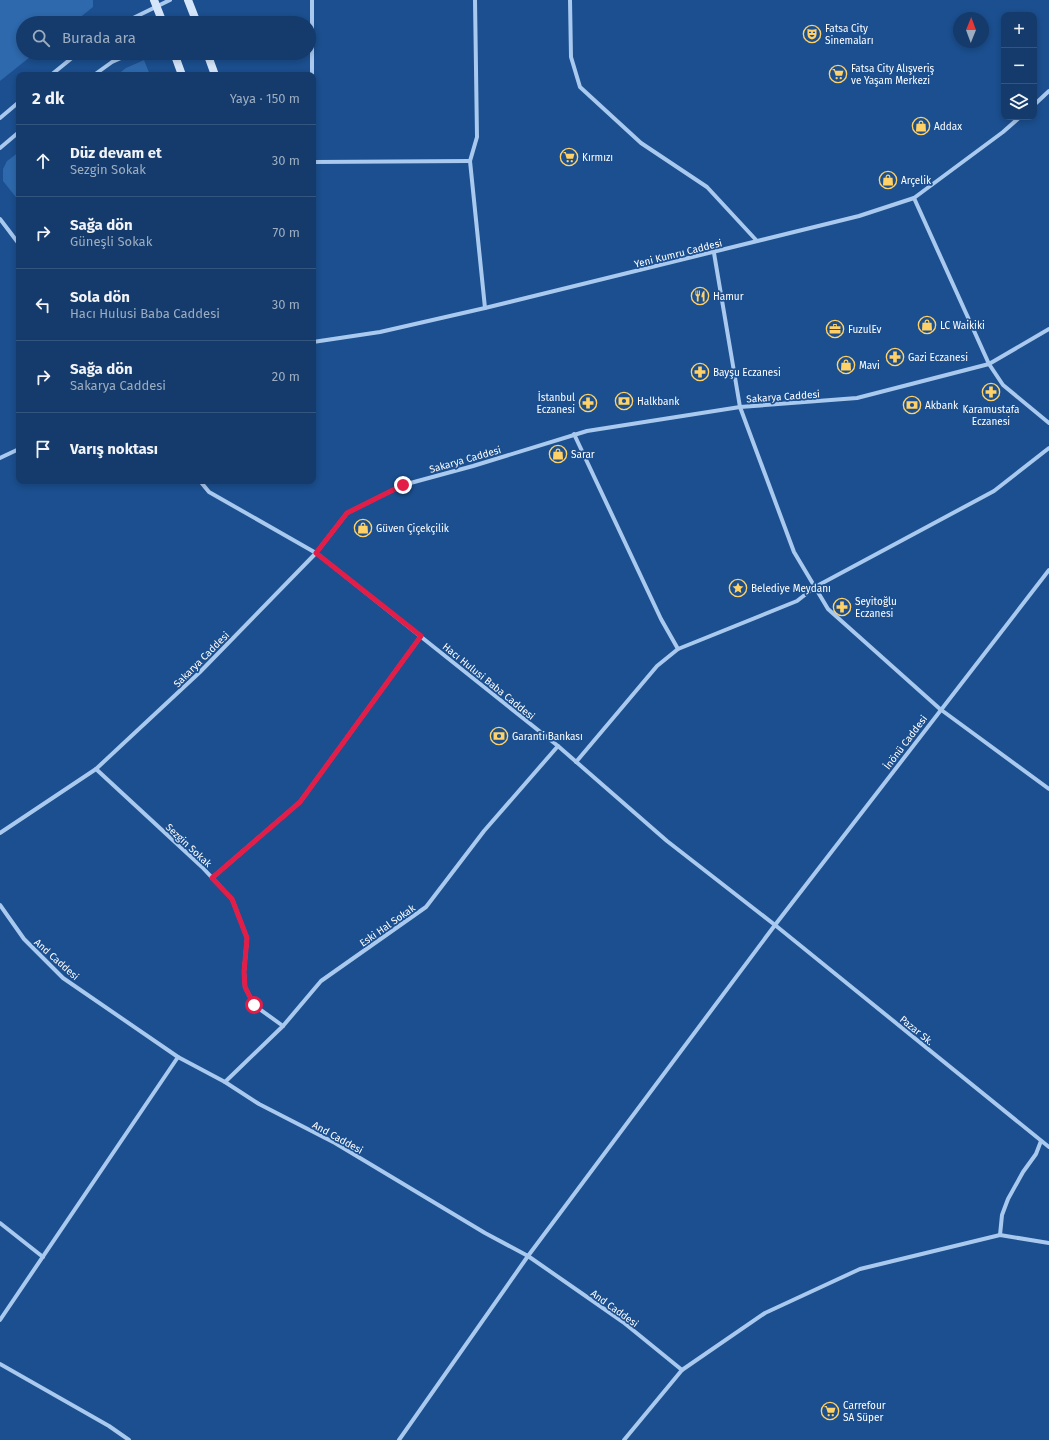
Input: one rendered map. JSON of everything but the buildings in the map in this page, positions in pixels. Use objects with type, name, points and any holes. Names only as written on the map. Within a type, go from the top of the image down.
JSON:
[{"type":"street","points":[[135,16],[156,3],[170,0]]},
{"type":"street","points":[[188,0],[194,16]]},
{"type":"street","points":[[312,0],[312,16]]},
{"type":"street","points":[[475,0],[477,137],[470,162],[485,308]]},
{"type":"street","points":[[570,0],[571,57],[580,87],[641,143],[707,187],[757,241]]},
{"type":"street","points":[[156,3],[161,16]]},
{"type":"street","points":[[55,72],[69,60]]},
{"type":"street","points":[[98,72],[116,60]]},
{"type":"street","points":[[177,60],[181,72]]},
{"type":"street","points":[[210,60],[214,72]]},
{"type":"street","points":[[312,60],[312,72]]},
{"type":"street","points":[[1037,102],[1049,91]]},
{"type":"street","points":[[0,118],[16,105]]},
{"type":"street","name":"Yeni Kumru Caddesi","points":[[316,342],[380,332],[485,308],[714,253],[859,216],[914,198],[1003,132],[1017,120]]},
{"type":"street","points":[[0,148],[16,135]]},
{"type":"street","points":[[316,162],[470,162]]},
{"type":"street","points":[[914,198],[989,364],[1003,386],[1049,423]]},
{"type":"street","points":[[0,219],[16,240]]},
{"type":"street","points":[[714,253],[740,407],[794,552],[828,609],[940,709],[1049,789]]},
{"type":"street","name":"Sakarya Caddesi","points":[[0,833],[96,769],[200,672],[316,553],[347,513],[403,485],[473,466],[587,430],[740,407],[857,398],[989,364],[1049,329]]},
{"type":"street","points":[[574,434],[661,619],[678,649]]},
{"type":"street","points":[[576,762],[657,666],[678,649],[797,601],[815,587],[994,491],[1049,448]]},
{"type":"street","points":[[0,458],[16,450]]},
{"type":"street","name":"Hacı Hulusi Baba Caddesi","points":[[202,484],[209,492],[316,553],[558,746],[667,840],[775,925]]},
{"type":"street","name":"İnönü Caddesi","points":[[399,1440],[528,1256],[775,925],[940,709],[1049,570]]},
{"type":"street","points":[[212,878],[300,802],[421,636]]},
{"type":"street","name":"Eski Hal Sokak","points":[[225,1082],[283,1026],[321,981],[426,907],[484,831],[558,746]]},
{"type":"street","name":"Sezgin Sokak","points":[[96,769],[202,867],[232,899],[247,938],[244,972],[245,987],[254,1005],[283,1026]]},
{"type":"street","name":"And Caddesi","points":[[0,905],[24,939],[63,978],[178,1057],[225,1082],[259,1104],[335,1143],[485,1233],[528,1256],[623,1322],[682,1370]]},
{"type":"street","name":"Pazar Sk.","points":[[775,925],[1049,1147]]},
{"type":"street","points":[[0,1320],[178,1057]]},
{"type":"street","points":[[1000,1235],[1002,1215],[1008,1199],[1023,1172],[1036,1154],[1041,1141]]},
{"type":"street","points":[[0,1223],[42,1257]]},
{"type":"street","points":[[624,1440],[682,1370],[765,1313],[860,1269],[1000,1235],[1049,1243]]},
{"type":"street","points":[[0,1364],[109,1426],[129,1440]]},
{"type":"shaded area","points":[[0,0],[93,0],[93,7],[82,16],[16,16],[16,60],[26,60],[0,81]]},
{"type":"shaded area","points":[[144,60],[149,72],[121,72]]},
{"type":"shaded area","points":[[16,154],[16,197],[3,181],[3,169],[7,161]]},
{"type":"place","name":"Fatsa City Sinemaları","points":[[812,34]]},
{"type":"place","name":"Fatsa City Alışveriş ve Yaşam Merkezi","points":[[838,74]]},
{"type":"place","name":"Addax","points":[[921,126]]},
{"type":"place","name":"Kırmızı","points":[[569,157]]},
{"type":"place","name":"Arçelik","points":[[888,180]]},
{"type":"place","name":"Hamur","points":[[700,296]]},
{"type":"place","name":"LC Waikiki","points":[[927,325]]},
{"type":"place","name":"FuzulEv","points":[[835,329]]},
{"type":"place","name":"Gazi Eczanesi","points":[[895,357]]},
{"type":"place","name":"Mavi","points":[[846,365]]},
{"type":"place","name":"Bayşu Eczanesi","points":[[700,372]]},
{"type":"place","name":"Karamustafa Eczanesi","points":[[991,392]]},
{"type":"place","name":"Halkbank","points":[[624,401]]},
{"type":"place","name":"İstanbul Eczanesi","points":[[588,403]]},
{"type":"place","name":"Akbank","points":[[912,405]]},
{"type":"place","name":"Sarar","points":[[558,454]]},
{"type":"place","name":"Güven Çiçekçilik","points":[[363,528]]},
{"type":"place","name":"Belediye Meydanı","points":[[738,588]]},
{"type":"place","name":"Seyitoğlu Eczanesi","points":[[842,607]]},
{"type":"place","name":"Garanti Bankası","points":[[499,736]]},
{"type":"place","name":"Carrefour SA Süper","points":[[830,1411]]},
{"type":"route","points":[[254,1005],[245,987],[244,972],[247,938],[232,899],[212,878],[300,802],[421,636],[316,553],[347,513],[403,485]]}]
